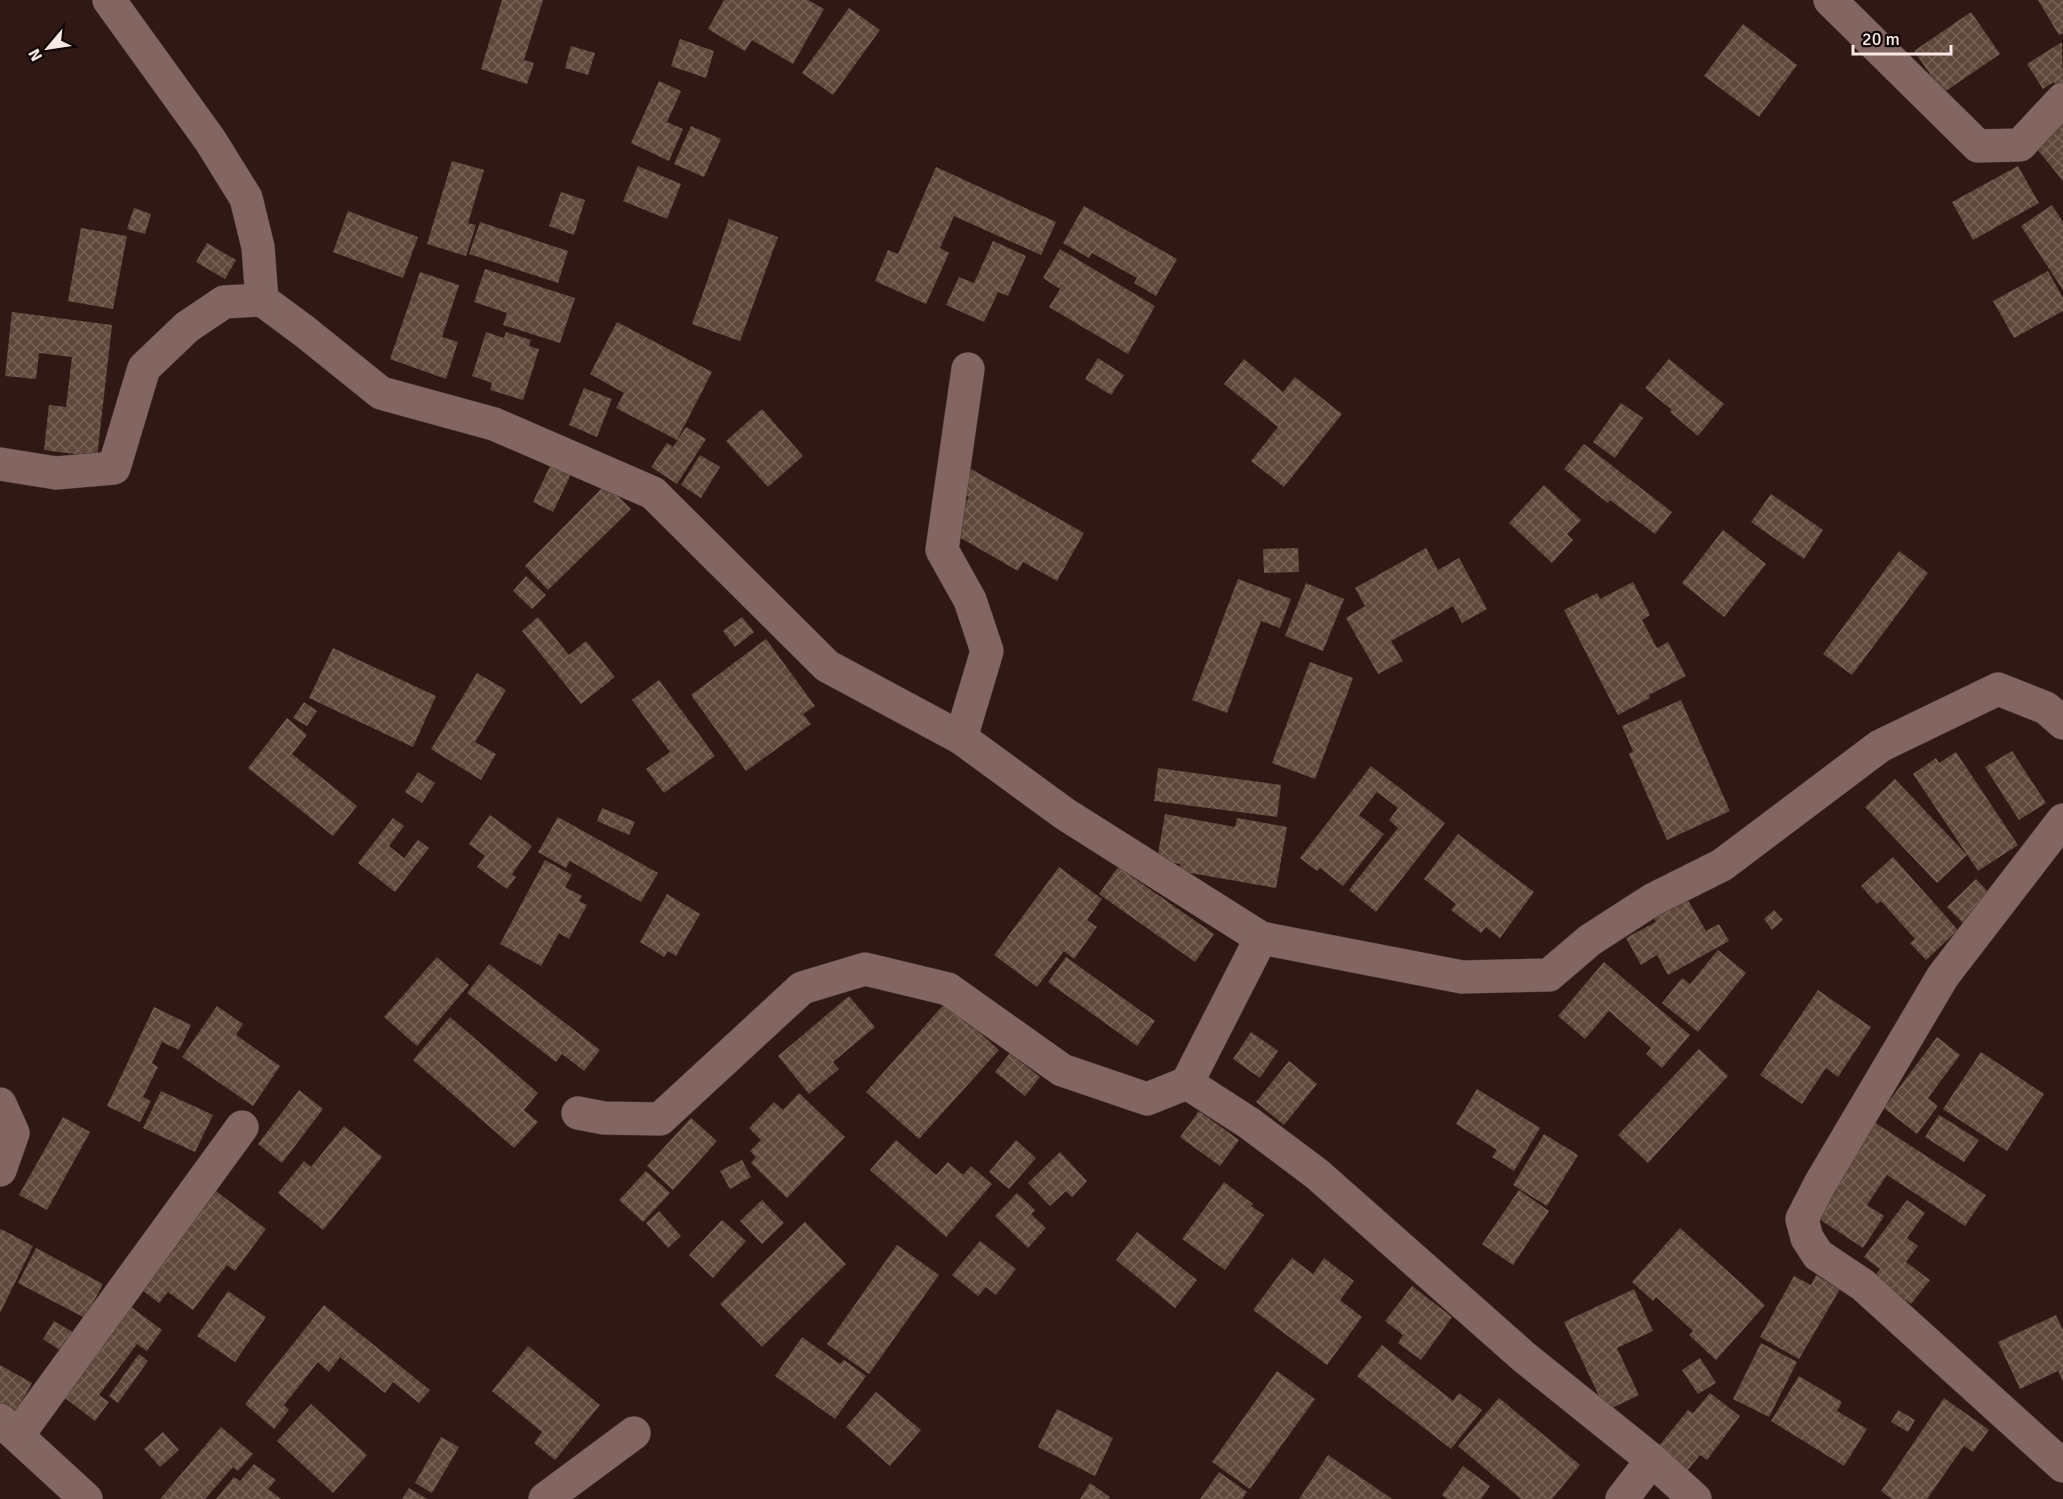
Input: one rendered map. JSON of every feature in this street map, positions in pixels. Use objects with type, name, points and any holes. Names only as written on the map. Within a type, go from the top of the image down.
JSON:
[{"type":"street","points":[[109,0],[210,140],[246,198],[258,247],[262,300]]},
{"type":"street","points":[[1830,0],[1978,146],[2020,145],[2063,99]]},
{"type":"street","points":[[0,464],[56,473],[114,468],[144,368],[187,327],[224,302],[262,300],[381,393],[494,424],[653,493],[827,666],[961,738],[1065,814],[1262,938],[1462,977],[1549,975],[1590,940],[1652,900],[1722,865],[1880,746],[1998,689],[2046,708],[2063,723]]},
{"type":"street","points":[[961,738],[987,651],[970,600],[942,550],[968,369]]},
{"type":"street","points":[[2063,820],[1943,976],[1820,1184],[1802,1219],[1807,1238],[1818,1255],[1863,1285],[2063,1466]]},
{"type":"street","points":[[578,1113],[604,1118],[660,1119],[802,988],[865,969],[948,989],[1062,1070],[1147,1099],[1187,1083],[1262,938]]},
{"type":"street","points":[[1187,1083],[1249,1123],[1317,1174],[1524,1357],[1652,1460],[1695,1499]]},
{"type":"street","points":[[0,1104],[13,1133],[0,1170]]},
{"type":"street","points":[[86,1499],[9,1428],[242,1127]]},
{"type":"street","points":[[545,1499],[634,1433]]},
{"type":"street","points":[[1622,1499],[1652,1460]]},
{"type":"building","points":[[502,0],[543,0],[524,60],[534,63],[527,84],[481,69]]},
{"type":"building","points":[[724,0],[808,0],[824,9],[793,64],[752,40],[745,51],[708,29]]},
{"type":"building","points":[[2038,0],[2063,0],[2063,33],[2059,35]]},
{"type":"building","points":[[849,8],[880,30],[833,95],[802,73]]},
{"type":"building","points":[[1971,12],[2000,54],[1943,93],[1914,51]]},
{"type":"building","points":[[1743,24],[1797,65],[1759,117],[1704,76]]},
{"type":"building","points":[[680,39],[714,51],[706,78],[671,66]]},
{"type":"building","points":[[2062,42],[2063,83],[2056,87],[2054,82],[2043,89],[2027,64]]},
{"type":"building","points":[[571,46],[595,53],[588,75],[565,68]]},
{"type":"building","points":[[659,81],[681,91],[667,122],[683,129],[669,161],[631,143]]},
{"type":"building","points":[[2063,118],[2063,181],[2032,143]]},
{"type":"building","points":[[691,126],[721,139],[704,177],[674,164]]},
{"type":"building","points":[[452,161],[484,170],[468,223],[476,225],[466,256],[427,244]]},
{"type":"building","points":[[638,166],[681,184],[667,219],[623,201]]},
{"type":"building","points":[[2018,166],[2039,203],[1973,240],[1952,202]]},
{"type":"building","points":[[936,167],[1056,222],[1041,255],[954,216],[940,248],[949,253],[926,304],[875,281],[888,250],[898,254]]},
{"type":"building","points":[[561,192],[585,200],[574,235],[549,226]]},
{"type":"building","points":[[2052,205],[2063,222],[2063,290],[2021,226]]},
{"type":"building","points":[[1084,206],[1177,259],[1156,296],[1134,283],[1137,278],[1092,253],[1089,258],[1063,243]]},
{"type":"building","points":[[134,208],[151,214],[145,234],[127,229]]},
{"type":"building","points":[[348,211],[418,237],[403,278],[333,252]]},
{"type":"building","points":[[729,219],[778,237],[740,341],[692,324]]},
{"type":"building","points":[[480,222],[568,251],[558,283],[469,254]]},
{"type":"building","points":[[81,228],[127,236],[113,309],[68,301]]},
{"type":"building","points":[[993,241],[1026,256],[1008,296],[998,292],[984,322],[946,305],[959,277],[974,283]]},
{"type":"building","points":[[207,243],[236,260],[225,279],[196,262]]},
{"type":"building","points":[[1060,249],[1155,306],[1128,354],[1049,307],[1060,289],[1043,278]]},
{"type":"building","points":[[485,269],[575,298],[560,343],[503,325],[507,313],[474,302]]},
{"type":"building","points":[[2048,271],[2063,298],[2063,311],[2014,338],[1993,301]]},
{"type":"building","points":[[420,272],[459,285],[442,337],[458,342],[446,379],[390,359]]},
{"type":"building","points":[[12,312],[112,325],[97,457],[44,450],[49,405],[66,407],[72,357],[39,353],[36,379],[5,376]]},
{"type":"building","points":[[617,322],[712,372],[677,440],[616,408],[624,393],[590,374]]},
{"type":"building","points":[[486,332],[504,338],[506,332],[531,340],[529,346],[539,349],[523,400],[490,390],[492,383],[472,376]]},
{"type":"building","points":[[1098,358],[1124,375],[1111,395],[1085,379]]},
{"type":"building","points":[[1244,359],[1283,392],[1295,377],[1342,414],[1284,487],[1251,461],[1278,427],[1224,384]]},
{"type":"building","points":[[1669,359],[1724,404],[1698,436],[1670,412],[1672,410],[1645,388]]},
{"type":"building","points":[[584,388],[612,399],[597,437],[569,425]]},
{"type":"building","points":[[1621,403],[1643,418],[1615,458],[1593,442]]},
{"type":"building","points":[[762,409],[803,456],[768,487],[726,441]]},
{"type":"building","points":[[686,427],[706,439],[677,484],[651,467],[667,443],[673,447]]},
{"type":"building","points":[[1584,444],[1672,512],[1655,534],[1610,500],[1608,503],[1564,469]]},
{"type":"building","points":[[700,455],[720,467],[701,498],[681,485]]},
{"type":"building","points":[[552,462],[572,472],[553,512],[533,502]]},
{"type":"building","points":[[971,469],[1084,533],[1057,581],[1023,562],[1018,571],[959,537],[962,531],[953,526],[969,497],[958,491]]},
{"type":"building","points":[[606,484],[631,509],[548,590],[525,566]]},
{"type":"building","points":[[1544,485],[1581,520],[1567,534],[1573,540],[1552,563],[1509,523]]},
{"type":"building","points":[[1771,494],[1823,530],[1804,559],[1751,522]]},
{"type":"building","points":[[1723,530],[1766,564],[1724,617],[1682,583]]},
{"type":"building","points":[[1298,548],[1299,572],[1264,573],[1263,549]]},
{"type":"building","points":[[1426,548],[1438,570],[1459,558],[1487,609],[1462,623],[1453,606],[1391,641],[1403,661],[1378,674],[1346,618],[1365,606],[1355,588]]},
{"type":"building","points":[[1899,551],[1928,573],[1852,675],[1823,654]]},
{"type":"building","points":[[526,576],[546,595],[532,609],[513,591]]},
{"type":"building","points":[[1238,579],[1291,599],[1280,628],[1261,621],[1227,713],[1192,700]]},
{"type":"building","points":[[1633,582],[1650,615],[1642,620],[1657,648],[1668,642],[1686,676],[1649,695],[1650,698],[1618,715],[1564,610],[1597,593],[1600,599]]},
{"type":"building","points":[[1306,583],[1344,599],[1323,651],[1285,636]]},
{"type":"building","points":[[538,617],[569,655],[586,641],[615,677],[581,704],[522,631]]},
{"type":"building","points":[[742,617],[754,632],[735,647],[723,631]]},
{"type":"building","points":[[766,639],[815,706],[803,714],[811,724],[746,771],[691,695]]},
{"type":"building","points":[[333,648],[436,696],[413,747],[309,698]]},
{"type":"building","points":[[1310,662],[1353,678],[1315,779],[1272,763]]},
{"type":"building","points":[[477,673],[506,690],[475,742],[496,754],[481,780],[431,749]]},
{"type":"building","points":[[659,680],[715,756],[664,793],[646,769],[670,752],[632,700]]},
{"type":"building","points":[[1681,700],[1730,811],[1667,840],[1629,754],[1633,751],[1622,726]]},
{"type":"building","points":[[304,702],[317,711],[307,726],[293,718]]},
{"type":"building","points":[[287,718],[307,735],[292,754],[357,806],[333,836],[248,768]]},
{"type":"building","points":[[2012,751],[2046,803],[2019,820],[1985,767]]},
{"type":"building","points":[[1956,752],[2018,845],[1978,871],[1913,774],[1936,758],[1939,763]]},
{"type":"building","points":[[1371,766],[1445,823],[1376,912],[1349,890],[1398,828],[1389,820],[1398,808],[1377,792],[1359,815],[1384,834],[1343,886],[1320,868],[1317,871],[1300,858]]},
{"type":"building","points":[[1158,768],[1281,785],[1277,817],[1154,801]]},
{"type":"building","points":[[418,772],[435,783],[422,803],[405,792]]},
{"type":"building","points":[[1895,779],[1967,855],[1937,883],[1865,807]]},
{"type":"building","points":[[602,808],[635,822],[629,835],[597,821]]},
{"type":"building","points":[[1165,814],[1235,827],[1237,818],[1287,827],[1276,888],[1179,871],[1180,864],[1157,860]]},
{"type":"building","points":[[490,815],[532,846],[512,874],[516,877],[507,889],[477,867],[485,856],[469,844]]},
{"type":"building","points":[[558,817],[658,873],[641,902],[570,861],[566,868],[538,852]]},
{"type":"building","points":[[393,818],[404,826],[389,846],[404,858],[418,840],[429,848],[395,892],[358,863]]},
{"type":"building","points":[[1458,834],[1534,892],[1500,938],[1486,927],[1481,933],[1451,910],[1456,904],[1424,879]]},
{"type":"building","points":[[1893,857],[1958,930],[1926,960],[1910,943],[1915,939],[1881,901],[1877,904],[1861,886]]},
{"type":"building","points":[[545,860],[572,875],[565,887],[582,896],[579,901],[587,905],[569,939],[559,933],[541,966],[500,944]]},
{"type":"building","points":[[1059,867],[1102,899],[1087,920],[1097,927],[1074,959],[1064,951],[1037,987],[994,955]]},
{"type":"building","points":[[1118,867],[1214,934],[1195,962],[1099,894]]},
{"type":"building","points":[[1976,879],[1994,898],[1966,926],[1947,907]]},
{"type":"building","points":[[667,894],[700,914],[676,956],[668,951],[664,957],[640,942]]},
{"type":"building","points":[[1685,895],[1706,931],[1719,924],[1729,941],[1668,975],[1657,955],[1641,965],[1626,938],[1656,922],[1651,914]]},
{"type":"building","points":[[1774,910],[1783,920],[1772,930],[1764,919]]},
{"type":"building","points":[[1718,950],[1746,973],[1698,1032],[1662,1003],[1682,978],[1690,984]]},
{"type":"building","points":[[437,957],[469,985],[417,1046],[384,1017]]},
{"type":"building","points":[[1066,957],[1155,1021],[1137,1046],[1048,982]]},
{"type":"building","points":[[1604,962],[1690,1035],[1662,1068],[1646,1054],[1651,1048],[1609,1011],[1585,1039],[1558,1016]]},
{"type":"building","points":[[489,964],[600,1050],[584,1071],[562,1054],[556,1062],[467,993]]},
{"type":"building","points":[[1818,990],[1871,1027],[1838,1077],[1826,1068],[1802,1104],[1760,1075]]},
{"type":"building","points":[[849,996],[875,1027],[833,1062],[839,1069],[809,1094],[778,1056]]},
{"type":"building","points":[[946,1002],[999,1050],[919,1139],[866,1092]]},
{"type":"building","points":[[217,1006],[243,1024],[236,1035],[280,1066],[253,1106],[182,1057]]},
{"type":"building","points":[[154,1007],[191,1025],[179,1050],[162,1042],[152,1063],[158,1067],[143,1097],[151,1101],[140,1122],[107,1106]]},
{"type":"building","points":[[450,1017],[538,1093],[524,1110],[538,1122],[514,1148],[413,1060]]},
{"type":"building","points":[[1251,1032],[1278,1051],[1260,1078],[1233,1059]]},
{"type":"building","points":[[1937,1037],[1960,1055],[1928,1098],[1938,1106],[1917,1134],[1884,1108]]},
{"type":"building","points":[[1699,1049],[1728,1076],[1648,1163],[1618,1135]]},
{"type":"building","points":[[1981,1052],[2044,1094],[2007,1151],[1943,1109]]},
{"type":"building","points":[[1010,1053],[1040,1077],[1025,1096],[995,1072]]},
{"type":"building","points":[[1289,1061],[1317,1084],[1284,1125],[1256,1102]]},
{"type":"building","points":[[1477,1089],[1540,1128],[1514,1171],[1492,1157],[1497,1150],[1456,1124]]},
{"type":"building","points":[[299,1090],[323,1109],[282,1163],[258,1144]]},
{"type":"building","points":[[161,1091],[213,1115],[195,1152],[143,1128]]},
{"type":"building","points":[[799,1093],[845,1137],[787,1198],[751,1163],[756,1157],[750,1151],[761,1140],[749,1128],[774,1102],[783,1110]]},
{"type":"building","points":[[1199,1111],[1239,1140],[1220,1166],[1180,1137]]},
{"type":"building","points":[[1939,1115],[1979,1140],[1964,1162],[1925,1137]]},
{"type":"building","points":[[63,1117],[90,1132],[47,1210],[19,1195]]},
{"type":"building","points":[[691,1118],[717,1141],[673,1190],[647,1166]]},
{"type":"building","points":[[1874,1122],[1986,1195],[1965,1226],[1887,1175],[1867,1205],[1884,1216],[1863,1248],[1813,1215]]},
{"type":"building","points":[[344,1126],[382,1157],[323,1230],[278,1193],[304,1161],[311,1167]]},
{"type":"building","points":[[1544,1134],[1578,1155],[1547,1206],[1513,1185]]},
{"type":"building","points":[[896,1140],[936,1175],[948,1162],[963,1175],[971,1166],[992,1184],[946,1237],[870,1170]]},
{"type":"building","points":[[1016,1140],[1036,1158],[1009,1189],[989,1172]]},
{"type":"building","points":[[1060,1152],[1087,1181],[1072,1197],[1066,1191],[1050,1206],[1028,1183]]},
{"type":"building","points":[[742,1160],[751,1177],[730,1189],[720,1171]]},
{"type":"building","points":[[646,1171],[670,1193],[643,1222],[619,1200]]},
{"type":"building","points":[[1224,1182],[1264,1215],[1225,1270],[1182,1239]]},
{"type":"building","points":[[212,1188],[266,1229],[235,1271],[227,1265],[193,1310],[168,1292],[159,1303],[138,1287]]},
{"type":"building","points":[[1519,1190],[1549,1211],[1513,1265],[1482,1244]]},
{"type":"building","points":[[1017,1193],[1035,1210],[1031,1214],[1046,1228],[1028,1248],[995,1216]]},
{"type":"building","points":[[762,1200],[784,1223],[762,1244],[740,1221]]},
{"type":"building","points":[[1907,1200],[1925,1213],[1907,1238],[1918,1246],[1906,1262],[1930,1280],[1911,1304],[1874,1277],[1880,1269],[1864,1257]]},
{"type":"building","points":[[659,1211],[681,1236],[668,1248],[646,1223]]},
{"type":"building","points":[[722,1220],[746,1241],[713,1278],[689,1255]]},
{"type":"building","points":[[805,1222],[846,1264],[762,1347],[720,1304]]},
{"type":"building","points":[[1680,1228],[1765,1305],[1716,1360],[1689,1335],[1693,1331],[1656,1297],[1653,1301],[1632,1282]]},
{"type":"building","points":[[1,1229],[33,1246],[0,1313],[0,1231]]},
{"type":"building","points":[[1137,1232],[1197,1280],[1175,1308],[1116,1260]]},
{"type":"building","points":[[980,1241],[1016,1269],[996,1295],[986,1287],[978,1296],[952,1275]]},
{"type":"building","points":[[897,1245],[939,1275],[869,1374],[827,1344]]},
{"type":"building","points":[[36,1248],[103,1284],[85,1318],[18,1283]]},
{"type":"building","points":[[1292,1258],[1313,1274],[1324,1258],[1354,1281],[1340,1300],[1362,1317],[1327,1365],[1253,1310]]},
{"type":"building","points":[[1816,1275],[1840,1289],[1799,1359],[1760,1337],[1794,1276],[1811,1285]]},
{"type":"building","points":[[1412,1286],[1452,1317],[1421,1360],[1398,1343],[1403,1335],[1385,1321]]},
{"type":"building","points":[[1634,1289],[1653,1331],[1617,1348],[1639,1395],[1606,1411],[1564,1322]]},
{"type":"building","points":[[228,1291],[266,1317],[235,1362],[197,1336]]},
{"type":"building","points":[[127,1304],[162,1330],[147,1351],[137,1344],[99,1395],[109,1402],[95,1421],[61,1395]]},
{"type":"building","points":[[324,1305],[430,1390],[419,1403],[393,1382],[385,1393],[340,1357],[329,1372],[318,1362],[284,1405],[289,1410],[274,1429],[245,1404]]},
{"type":"building","points":[[2056,1315],[2063,1330],[2063,1381],[2058,1371],[2020,1389],[1998,1342]]},
{"type":"building","points":[[54,1321],[74,1333],[63,1352],[43,1339]]},
{"type":"building","points":[[802,1337],[840,1364],[844,1360],[866,1376],[835,1419],[775,1376]]},
{"type":"building","points":[[1761,1343],[1797,1362],[1769,1417],[1733,1399]]},
{"type":"building","points":[[1382,1345],[1453,1401],[1459,1393],[1482,1410],[1451,1449],[1357,1376]]},
{"type":"building","points":[[528,1346],[600,1405],[555,1460],[534,1443],[542,1432],[492,1391]]},
{"type":"building","points":[[139,1354],[148,1361],[118,1403],[109,1396]]},
{"type":"building","points":[[1700,1358],[1716,1383],[1698,1394],[1682,1370]]},
{"type":"building","points":[[0,1365],[32,1383],[16,1412],[0,1403]]},
{"type":"building","points":[[1277,1371],[1315,1399],[1250,1489],[1212,1462]]},
{"type":"building","points":[[1799,1376],[1842,1402],[1837,1411],[1867,1429],[1844,1466],[1771,1421]]},
{"type":"building","points":[[876,1392],[921,1430],[890,1466],[846,1427]]},
{"type":"building","points":[[1710,1393],[1740,1416],[1707,1460],[1700,1455],[1687,1471],[1658,1447],[1688,1410],[1693,1413]]},
{"type":"building","points":[[1499,1398],[1580,1465],[1552,1499],[1521,1499],[1458,1446]]},
{"type":"building","points":[[1944,1398],[1989,1430],[1973,1452],[1964,1446],[1927,1499],[1892,1499],[1881,1491]]},
{"type":"building","points":[[311,1404],[367,1455],[333,1493],[277,1441]]},
{"type":"building","points":[[1057,1409],[1113,1438],[1095,1476],[1038,1447]]},
{"type":"building","points":[[1898,1410],[1915,1420],[1908,1432],[1891,1422]]},
{"type":"building","points":[[221,1427],[253,1454],[238,1471],[233,1467],[205,1499],[160,1499]]},
{"type":"building","points":[[163,1432],[179,1450],[160,1467],[144,1449]]},
{"type":"building","points":[[441,1437],[459,1447],[432,1493],[415,1483]]},
{"type":"building","points":[[1328,1455],[1392,1499],[1299,1499]]},
{"type":"building","points":[[254,1464],[276,1480],[268,1489],[281,1499],[216,1499],[234,1477],[240,1481]]},
{"type":"building","points":[[1463,1466],[1490,1486],[1481,1499],[1447,1499],[1442,1495]]},
{"type":"building","points":[[1219,1472],[1247,1492],[1242,1499],[1200,1499]]},
{"type":"building","points":[[1090,1483],[1110,1497],[1109,1499],[1080,1499]]},
{"type":"building","points":[[409,1488],[427,1499],[402,1499]]}]
